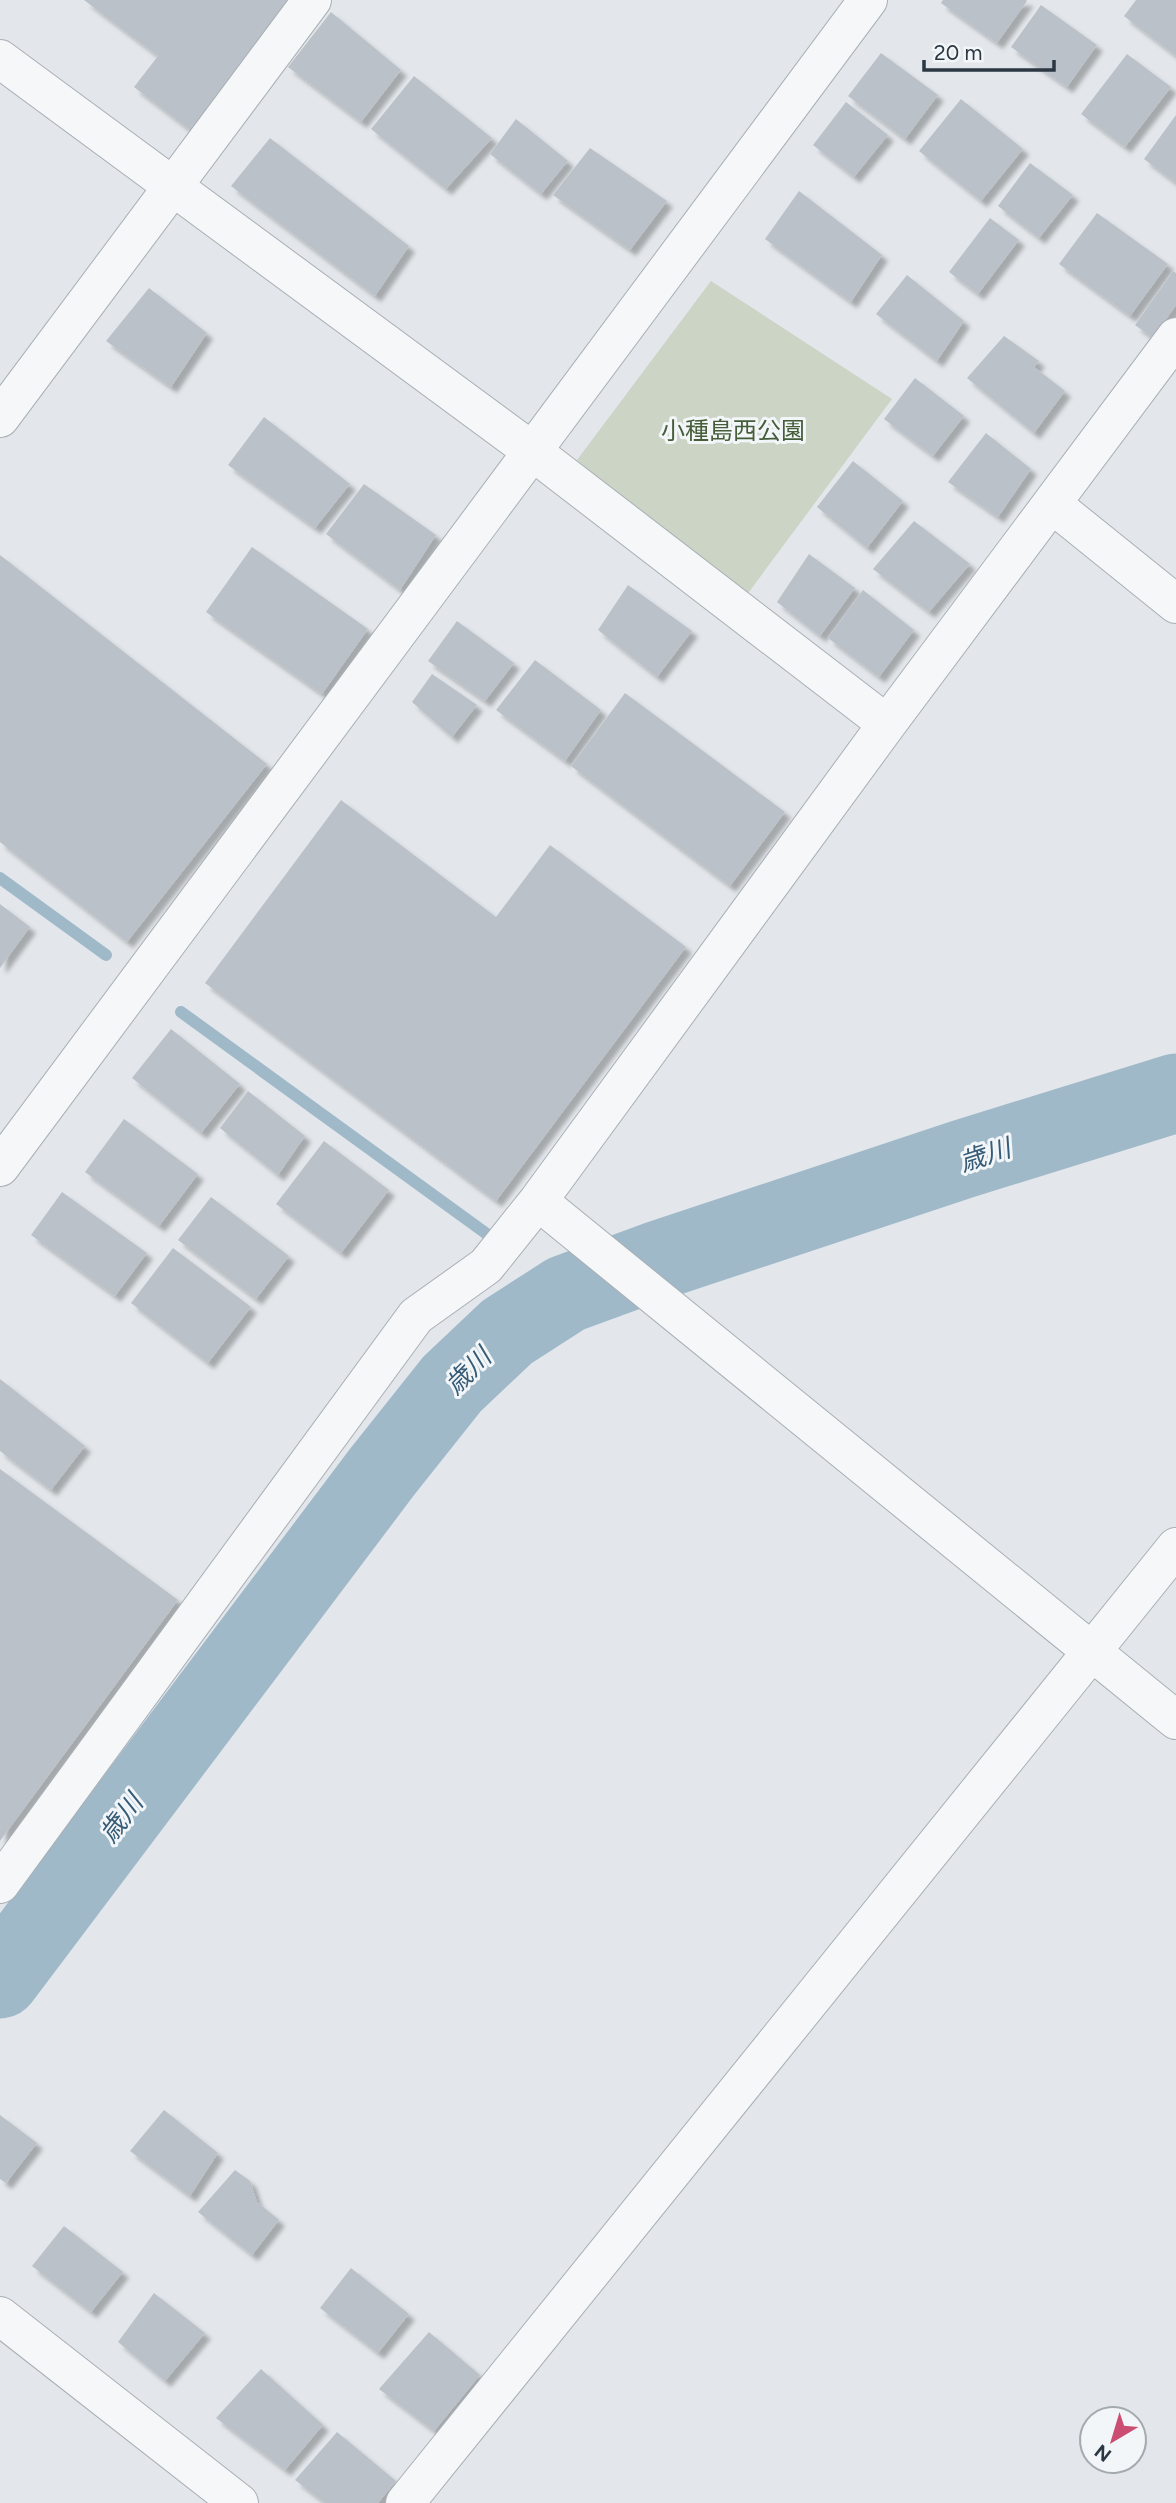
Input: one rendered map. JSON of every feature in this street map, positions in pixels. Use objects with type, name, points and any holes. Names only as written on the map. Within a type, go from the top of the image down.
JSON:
[{"type":"street","points":[[0,418],[312,0]]},
{"type":"street","points":[[0,1167],[868,0]]},
{"type":"street","points":[[0,60],[532,451],[887,724]]},
{"type":"street","points":[[0,1884],[416,1316],[486,1266],[537,1201],[887,724],[1176,337]]},
{"type":"street","points":[[1052,504],[1176,604]]},
{"type":"street","points":[[537,1201],[1176,1720]]},
{"type":"street","points":[[405,2503],[1176,1547]]},
{"type":"street","points":[[0,2316],[239,2503]]},
{"type":"green space","name":"小種島西公園","points":[[711,281],[892,399],[743,600],[577,460]]},
{"type":"building","points":[[84,0],[295,0],[194,133],[134,87],[158,56]]},
{"type":"building","points":[[943,0],[1027,1],[997,43],[941,3]]},
{"type":"building","points":[[1136,0],[1176,0],[1176,56],[1124,16]]},
{"type":"building","points":[[1041,5],[1097,45],[1067,87],[1011,47]]},
{"type":"building","points":[[331,12],[401,70],[361,122],[288,67]]},
{"type":"building","points":[[881,53],[938,95],[905,139],[848,96]]},
{"type":"building","points":[[1127,54],[1171,87],[1125,147],[1081,114]]},
{"type":"building","points":[[414,76],[492,138],[446,189],[371,129]]},
{"type":"building","points":[[961,99],[1023,149],[981,201],[919,151]]},
{"type":"building","points":[[846,102],[888,135],[854,177],[813,145]]},
{"type":"building","points":[[1176,115],[1176,183],[1144,159]]},
{"type":"building","points":[[516,119],[568,161],[541,194],[490,154]]},
{"type":"building","points":[[270,138],[409,246],[375,296],[231,186]]},
{"type":"building","points":[[590,148],[667,201],[630,250],[553,195]]},
{"type":"building","points":[[1030,163],[1073,195],[1039,238],[998,206]]},
{"type":"building","points":[[799,191],[882,255],[851,302],[765,239]]},
{"type":"building","points":[[1097,213],[1168,264],[1130,316],[1059,264]]},
{"type":"building","points":[[990,218],[1019,240],[978,294],[949,272]]},
{"type":"building","points":[[1173,271],[1176,273],[1176,305],[1153,338],[1135,325]]},
{"type":"building","points":[[907,275],[964,321],[937,361],[876,314]]},
{"type":"building","points":[[149,288],[207,333],[171,387],[106,341]]},
{"type":"building","points":[[1004,336],[1039,361],[1034,367],[1065,391],[1034,433],[967,378]]},
{"type":"building","points":[[915,378],[964,416],[933,456],[884,419]]},
{"type":"building","points":[[264,417],[350,484],[315,528],[228,465]]},
{"type":"building","points":[[986,433],[1031,469],[998,517],[948,482]]},
{"type":"building","points":[[853,461],[903,501],[867,548],[817,507]]},
{"type":"building","points":[[364,484],[436,535],[400,590],[326,534]]},
{"type":"building","points":[[914,521],[970,564],[929,612],[873,569]]},
{"type":"building","points":[[252,547],[368,629],[322,694],[206,612]]},
{"type":"building","points":[[809,554],[855,588],[820,636],[777,602]]},
{"type":"building","points":[[0,555],[267,764],[127,942],[0,842]]},
{"type":"building","points":[[628,585],[692,631],[657,677],[598,630]]},
{"type":"building","points":[[863,590],[914,630],[879,677],[828,638]]},
{"type":"building","points":[[457,621],[514,663],[485,701],[428,661]]},
{"type":"building","points":[[535,660],[601,710],[565,761],[496,710]]},
{"type":"building","points":[[432,674],[477,705],[452,737],[412,702]]},
{"type":"building","points":[[625,693],[785,812],[730,886],[571,766]]},
{"type":"building","points":[[341,800],[496,917],[550,845],[686,947],[496,1201],[205,983]]},
{"type":"building","points":[[0,904],[30,927],[0,968]]},
{"type":"building","points":[[171,1029],[240,1084],[201,1133],[132,1078]]},
{"type":"building","points":[[248,1091],[305,1136],[278,1175],[220,1128]]},
{"type":"building","points":[[124,1119],[198,1174],[159,1226],[85,1172]]},
{"type":"building","points":[[324,1141],[389,1190],[341,1253],[276,1204]]},
{"type":"building","points":[[62,1192],[147,1253],[115,1296],[31,1235]]},
{"type":"building","points":[[211,1197],[289,1256],[256,1299],[178,1240]]},
{"type":"building","points":[[173,1248],[251,1307],[208,1363],[131,1303]]},
{"type":"building","points":[[0,1379],[85,1446],[51,1490],[0,1451]]},
{"type":"building","points":[[0,1469],[178,1600],[0,1841]]},
{"type":"building","points":[[164,2110],[218,2153],[190,2196],[130,2151]]},
{"type":"building","points":[[0,2115],[37,2143],[6,2183],[0,2179]]},
{"type":"building","points":[[235,2170],[250,2181],[257,2202],[279,2220],[252,2255],[198,2212]]},
{"type":"building","points":[[64,2226],[123,2272],[91,2312],[32,2266]]},
{"type":"building","points":[[351,2268],[409,2314],[378,2353],[320,2308]]},
{"type":"building","points":[[154,2293],[205,2333],[165,2381],[118,2342]]},
{"type":"building","points":[[429,2332],[480,2375],[434,2431],[379,2389]]},
{"type":"building","points":[[261,2369],[323,2425],[285,2470],[216,2418]]},
{"type":"building","points":[[337,2432],[396,2481],[378,2503],[325,2503],[295,2480]]},
{"type":"waterway","points":[[0,878],[106,955]]},
{"type":"waterway","points":[[181,1012],[491,1237]]},
{"type":"waterway","name":"歳川","points":[[0,1979],[382,1472],[452,1384],[507,1332],[566,1294],[656,1261],[963,1159],[1176,1093]]}]
